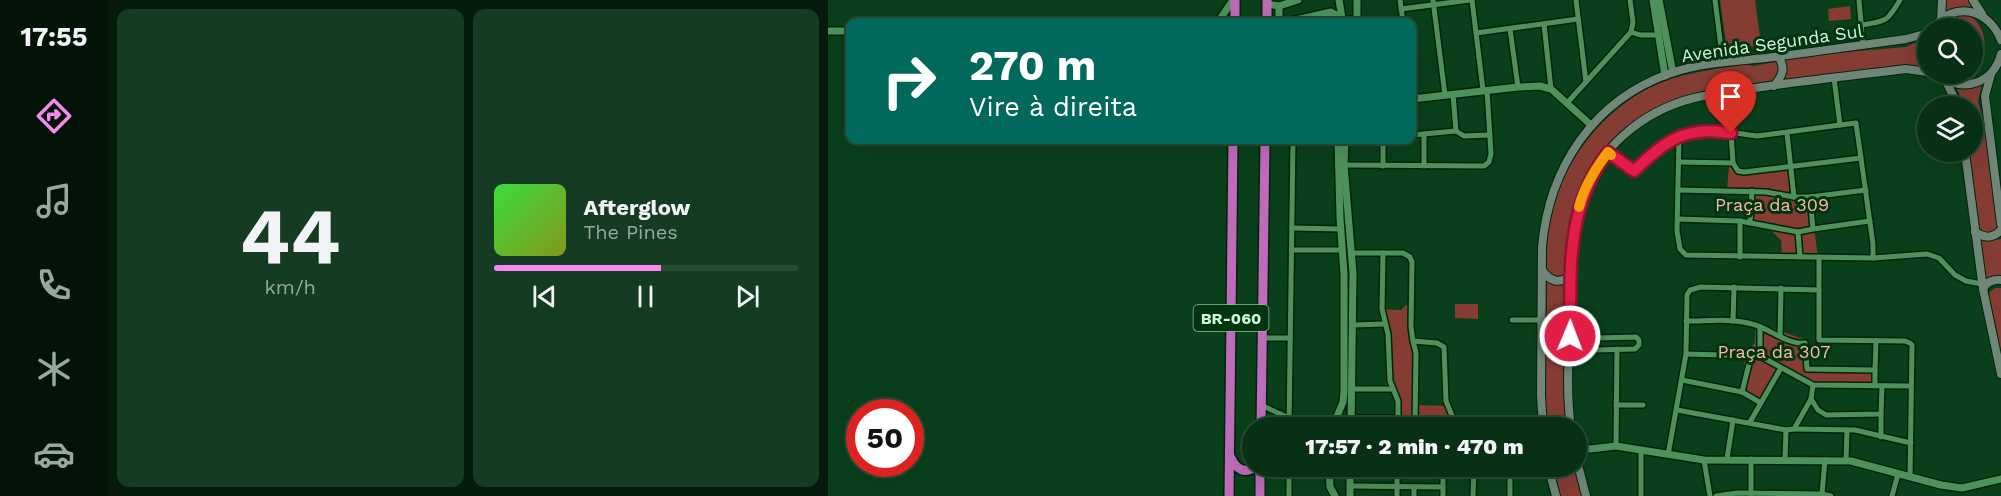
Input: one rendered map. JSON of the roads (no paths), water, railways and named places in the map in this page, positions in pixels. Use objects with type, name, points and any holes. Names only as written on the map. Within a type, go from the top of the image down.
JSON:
[{"type":"highway","points":[[1234,0],[1235,18]]},
{"type":"highway","points":[[1267,2],[1267,18]]},
{"type":"highway","name":"BR-060","points":[[1229,496],[1233,144]]},
{"type":"highway","name":"BR-060","points":[[1261,417],[1265,144]]},
{"type":"highway","points":[[1230,456],[1238,469],[1242,470]]},
{"type":"highway","points":[[1259,477],[1260,496]]},
{"type":"main road","points":[[1941,18],[1942,0]]},
{"type":"main road","points":[[1973,0],[1997,29],[2001,40]]},
{"type":"main road","points":[[1944,18],[1965,10],[2001,23]]},
{"type":"main road","name":"Avenida Segunda Sul","points":[[1542,417],[1544,226],[1552,193],[1565,163],[1592,125],[1632,92],[1669,74],[1723,63],[1917,36]]},
{"type":"main road","points":[[1774,86],[1783,73],[1784,67],[1778,56]]},
{"type":"main road","points":[[2000,59],[1991,74],[1985,96],[2001,224]]},
{"type":"main road","points":[[1571,417],[1572,239],[1581,200],[1590,179],[1608,152],[1634,127],[1650,116],[1695,98],[1906,69],[1917,70]]},
{"type":"main road","points":[[1983,80],[1991,74]]},
{"type":"main road","points":[[1966,162],[1982,286],[2001,374]]},
{"type":"main road","points":[[1975,232],[1987,238],[2001,230]]},
{"type":"main road","points":[[1542,270],[1549,279],[1556,282],[1571,276]]},
{"type":"main road","points":[[1982,286],[1994,280],[2001,280]]},
{"type":"main road","points":[[1542,330],[1549,325],[1561,327],[1570,339]]},
{"type":"main road","points":[[1551,477],[1556,496]]},
{"type":"main road","points":[[1582,477],[1586,496]]},
{"type":"street","points":[[1223,18],[1234,0]]},
{"type":"street","points":[[1267,2],[1279,6],[1298,0]]},
{"type":"street","points":[[1340,0],[1342,18]]},
{"type":"street","points":[[1357,0],[1358,18]]},
{"type":"street","points":[[1400,0],[1402,18]]},
{"type":"street","points":[[1344,165],[1484,166],[1490,158],[1485,90],[1471,0],[1434,2],[1401,9]]},
{"type":"street","points":[[1576,0],[1586,82]]},
{"type":"street","points":[[1567,103],[1631,32],[1633,22],[1630,0]]},
{"type":"street","points":[[1653,0],[1669,74]]},
{"type":"street","points":[[1659,0],[1669,74]]},
{"type":"street","points":[[1714,0],[1723,63]]},
{"type":"street","points":[[1859,0],[1863,45]]},
{"type":"street","points":[[1861,25],[1885,21],[1900,0]]},
{"type":"street","points":[[1434,2],[1456,131]]},
{"type":"street","points":[[1279,6],[1279,17],[1281,18]]},
{"type":"street","points":[[1306,18],[1331,12],[1339,18]]},
{"type":"street","points":[[1476,33],[1578,19]]},
{"type":"street","points":[[1544,24],[1551,89]]},
{"type":"street","points":[[1510,28],[1518,87]]},
{"type":"street","points":[[828,31],[846,31]]},
{"type":"street","points":[[1631,32],[1640,35],[1659,35]]},
{"type":"street","points":[[1834,78],[1840,125]]},
{"type":"street","points":[[1416,99],[1540,86],[1551,89],[1592,125]]},
{"type":"street","points":[[1608,152],[1634,171],[1664,145],[1679,137],[1706,130],[1754,136],[1856,123],[1873,258]]},
{"type":"street","points":[[1416,135],[1456,131],[1464,136],[1490,135]]},
{"type":"street","points":[[1731,133],[1733,163],[1738,171],[1861,158]]},
{"type":"street","points":[[1787,133],[1794,197]]},
{"type":"street","points":[[1424,134],[1424,166]]},
{"type":"street","points":[[1679,137],[1678,242],[1680,249],[1686,255],[1873,258],[1927,254],[1939,258],[1955,275],[1982,286]]},
{"type":"street","points":[[1289,417],[1293,144]]},
{"type":"street","points":[[1337,417],[1343,402],[1344,392],[1344,274],[1340,229],[1338,144]]},
{"type":"street","points":[[1345,144],[1344,165],[1353,273],[1351,417]]},
{"type":"street","points":[[1383,144],[1383,166]]},
{"type":"street","points":[[1679,162],[1733,163]]},
{"type":"street","points":[[1678,189],[1752,191],[1794,197],[1866,190]]},
{"type":"street","points":[[1750,223],[1752,191]]},
{"type":"street","points":[[1810,197],[1813,229]]},
{"type":"street","points":[[1340,218],[1349,216]]},
{"type":"street","points":[[1677,219],[1740,221],[1798,232],[1870,221]]},
{"type":"street","points":[[1740,221],[1740,257]]},
{"type":"street","points":[[1292,228],[1340,229]]},
{"type":"street","points":[[1798,232],[1800,257]]},
{"type":"street","points":[[1292,250],[1342,250]]},
{"type":"street","points":[[1352,253],[1406,254],[1411,259],[1411,327],[1416,353],[1415,417]]},
{"type":"street","points":[[1383,253],[1381,302],[1388,334],[1389,374],[1398,401],[1398,417]]},
{"type":"street","points":[[1818,257],[1819,340]]},
{"type":"street","points":[[1344,274],[1353,273]]},
{"type":"street","points":[[1733,321],[1734,287]]},
{"type":"street","points":[[1668,455],[1686,354],[1687,295],[1692,288],[1819,290]]},
{"type":"street","points":[[1780,335],[1781,288]]},
{"type":"street","points":[[1512,320],[1542,320]]},
{"type":"street","points":[[1686,321],[1742,321],[1795,342],[1805,343],[1819,340],[1905,341],[1911,343],[1910,477]]},
{"type":"street","points":[[1352,325],[1385,324]]},
{"type":"street","points":[[1760,327],[1760,356]]},
{"type":"street","points":[[1570,339],[1589,344],[1590,348],[1596,350],[1635,349],[1639,345],[1639,340],[1634,337],[1596,338],[1592,339],[1589,344]]},
{"type":"street","points":[[1262,338],[1290,338]]},
{"type":"street","points":[[1413,341],[1437,343],[1444,348],[1446,401],[1453,417]]},
{"type":"street","points":[[1876,341],[1875,370],[1881,414],[1881,437]]},
{"type":"street","points":[[1804,381],[1805,343]]},
{"type":"street","points":[[1616,446],[1617,350]]},
{"type":"street","points":[[1686,354],[1760,356],[1813,385],[1911,386]]},
{"type":"street","points":[[1742,392],[1751,356]]},
{"type":"street","points":[[1750,422],[1781,368]]},
{"type":"street","points":[[1806,369],[1875,370]]},
{"type":"street","points":[[1682,380],[1742,392],[1761,403]]},
{"type":"street","points":[[1794,429],[1811,399],[1813,385]]},
{"type":"street","points":[[1351,389],[1393,389]]},
{"type":"street","points":[[1811,399],[1818,410],[1826,415],[1881,414]]},
{"type":"street","points":[[1261,405],[1287,417]]},
{"type":"street","points":[[1616,405],[1643,405]]},
{"type":"street","points":[[1677,410],[1786,430],[1861,431],[1911,443]]},
{"type":"street","points":[[1727,459],[1733,420]]},
{"type":"street","points":[[1785,459],[1786,430]]},
{"type":"street","points":[[1846,461],[1848,430]]},
{"type":"street","points":[[1587,448],[1616,446],[1704,460],[1846,461],[1961,492],[2001,478]]},
{"type":"street","points":[[1641,451],[1641,496]]},
{"type":"street","points":[[1750,495],[1751,459]]},
{"type":"street","points":[[1704,460],[1710,496]]},
{"type":"street","points":[[1822,495],[1825,460]]},
{"type":"street","points":[[1892,496],[1898,474]]},
{"type":"street","points":[[1288,496],[1289,477]]},
{"type":"street","points":[[1330,477],[1330,487],[1335,496]]},
{"type":"street","points":[[1350,477],[1350,496]]},
{"type":"street","points":[[1397,477],[1397,496]]},
{"type":"street","points":[[1443,477],[1443,496]]},
{"type":"street","points":[[1473,496],[1474,477]]},
{"type":"street","points":[[1510,477],[1510,496]]},
{"type":"street","points":[[1350,486],[1443,487]]},
{"type":"street","points":[[1414,487],[1414,496]]},
{"type":"street","points":[[1716,496],[1726,494],[1831,496]]},
{"type":"park label","name":"Praça da 309","points":[[1772,204]]},
{"type":"park label","name":"Praça da 307","points":[[1774,351]]}]
